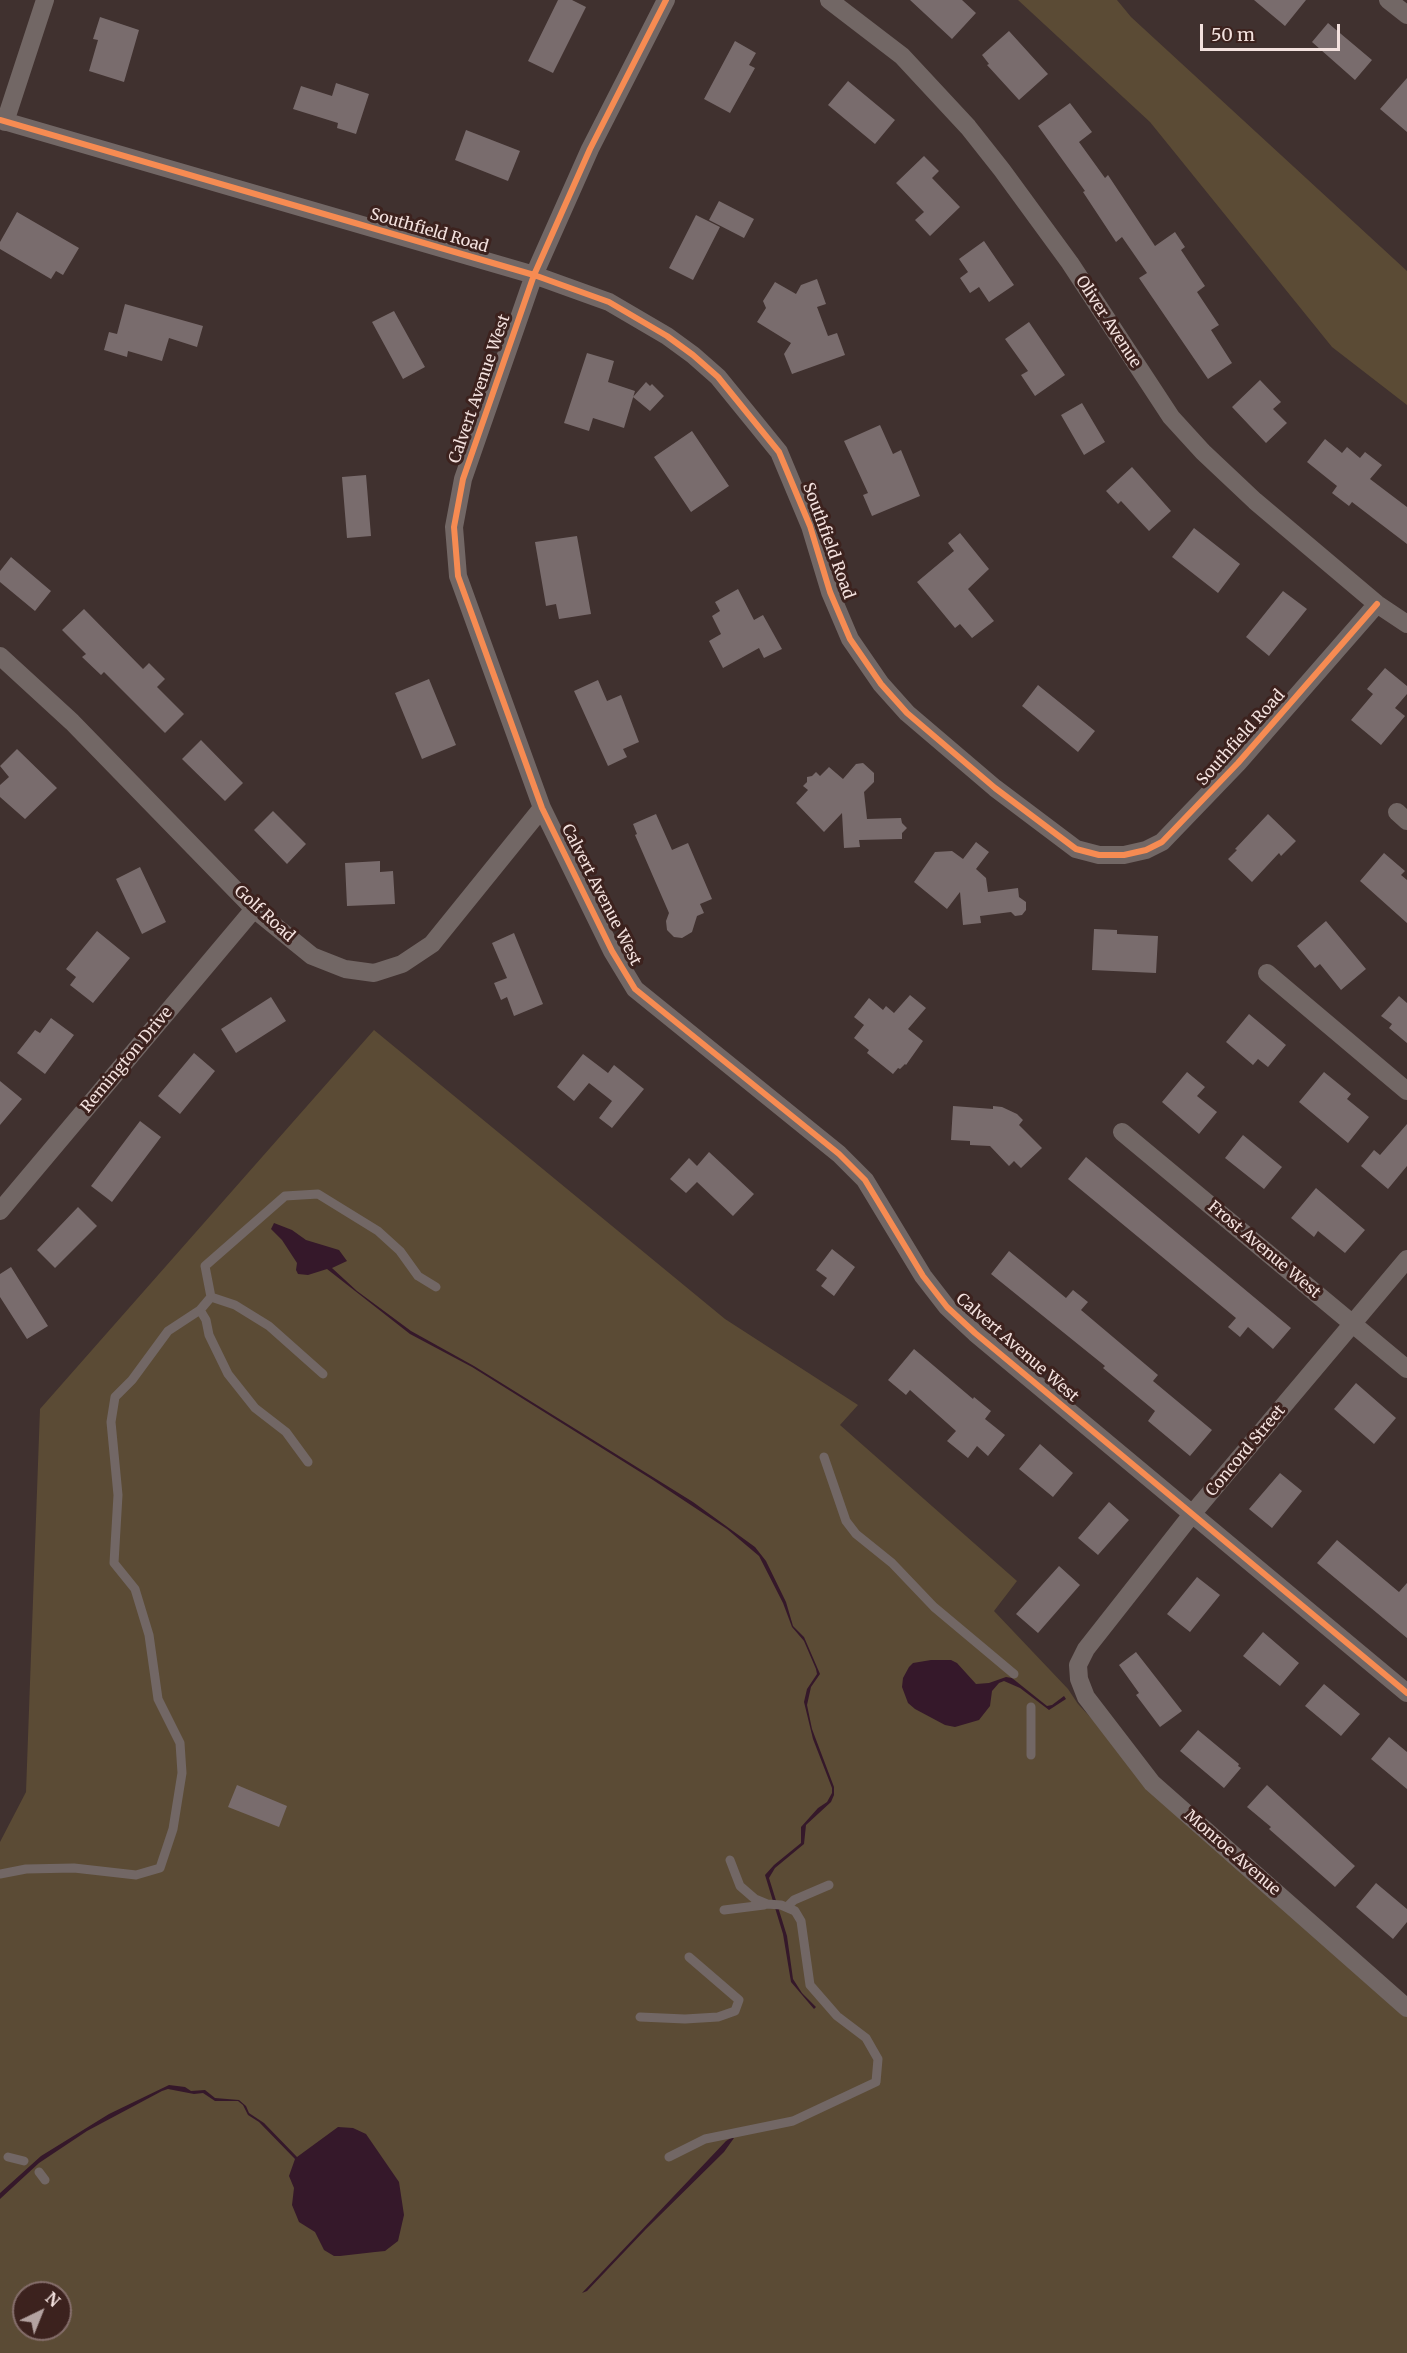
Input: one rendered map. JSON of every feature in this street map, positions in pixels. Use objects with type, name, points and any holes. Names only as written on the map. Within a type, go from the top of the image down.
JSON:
[{"type":"street","points":[[3,121],[45,0]]},
{"type":"street","name":"Calvert Avenue West","points":[[666,0],[590,149],[534,275],[464,479],[454,527],[458,576],[542,808],[612,951],[635,989],[839,1154],[865,1180],[922,1276],[947,1307],[1407,1693]]},
{"type":"street","name":"Oliver Avenue","points":[[828,0],[902,56],[968,127],[1070,263],[1171,417],[1203,452],[1255,501],[1377,604],[1407,624]]},
{"type":"street","points":[[1388,0],[1407,15]]},
{"type":"street","name":"Southfield Road","points":[[3,121],[534,275],[609,302],[666,336],[718,377],[779,452],[807,517],[830,592],[850,639],[881,684],[907,713],[995,788],[1076,849],[1099,855],[1124,855],[1146,850],[1162,842],[1238,763],[1377,604]]},
{"type":"street","name":"Golf Road","points":[[0,656],[72,722],[254,909],[312,956],[345,969],[374,973],[402,964],[432,944],[542,808]]},
{"type":"street","name":"Remington Drive","points":[[0,1211],[254,909]]},
{"type":"street","points":[[1267,973],[1407,1091]]},
{"type":"street","name":"Frost Avenue West","points":[[1122,1132],[1407,1369]]},
{"type":"street","name":"Concord Street","points":[[1079,1679],[1078,1665],[1086,1648],[1193,1513],[1407,1259]]},
{"type":"street","name":"Monroe Avenue","points":[[1079,1679],[1086,1697],[1152,1783],[1407,2008]]},
{"type":"lane","points":[[211,1297],[205,1266],[285,1196],[318,1194],[378,1232],[400,1251],[418,1276],[436,1287]]},
{"type":"lane","points":[[0,1874],[26,1869],[74,1868],[136,1875],[160,1868],[173,1829],[182,1773],[180,1743],[158,1698],[149,1635],[135,1588],[114,1563],[118,1495],[111,1422],[115,1397],[132,1380],[168,1331],[200,1310],[211,1297]]},
{"type":"lane","points":[[211,1297],[235,1305],[269,1326],[323,1374]]},
{"type":"lane","points":[[200,1310],[207,1320],[209,1335],[228,1374],[255,1408],[286,1432],[308,1462]]},
{"type":"lane","points":[[824,1457],[846,1521],[856,1534],[892,1563],[933,1607],[1014,1674]]},
{"type":"lane","points":[[1031,1707],[1031,1755]]},
{"type":"lane","points":[[730,1860],[740,1886],[755,1899],[768,1905]]},
{"type":"lane","points":[[784,1906],[829,1885]]},
{"type":"lane","points":[[669,2157],[705,2139],[793,2121],[876,2082],[878,2059],[866,2038],[837,2016],[810,1985],[801,1921],[795,1911],[784,1906],[768,1905],[724,1910]]},
{"type":"lane","points":[[640,2017],[685,2019],[718,2017],[735,2011],[740,2000],[689,1957]]},
{"type":"lane","points":[[8,2157],[24,2161]]},
{"type":"shaded area","points":[[1018,0],[1117,0],[1131,17],[1407,271],[1407,405],[1332,347],[1150,122]]},
{"type":"shaded area","points":[[374,1030],[725,1319],[858,1405],[840,1425],[1017,1581],[994,1611],[1068,1689],[1078,1704],[1152,1783],[1407,2008],[1407,2353],[0,2353],[0,1842],[26,1792],[40,1409]]},
{"type":"shaded area","points":[[274,1223],[292,1230],[306,1240],[339,1250],[347,1261],[332,1268],[357,1291],[411,1331],[474,1366],[693,1502],[755,1547],[766,1561],[786,1602],[793,1626],[804,1637],[820,1674],[811,1687],[807,1705],[812,1729],[834,1787],[831,1802],[806,1825],[804,1844],[775,1868],[769,1878],[787,1936],[793,1979],[802,1993],[816,2007],[814,2009],[791,1982],[783,1934],[765,1875],[801,1843],[801,1827],[818,1808],[827,1802],[832,1788],[813,1739],[804,1702],[807,1689],[817,1674],[816,1669],[804,1641],[792,1627],[783,1603],[759,1556],[727,1529],[653,1480],[472,1367],[410,1334],[327,1269],[308,1275],[298,1274],[297,1263],[282,1240],[271,1229]]},
{"type":"shaded area","points":[[951,1660],[957,1663],[976,1684],[989,1683],[1006,1677],[1012,1678],[1047,1706],[1064,1696],[1066,1699],[1049,1710],[1020,1688],[1004,1681],[992,1691],[990,1706],[979,1720],[955,1727],[945,1725],[908,1703],[902,1687],[903,1678],[913,1663]]},
{"type":"shaded area","points":[[169,2085],[185,2087],[191,2091],[205,2090],[215,2098],[239,2100],[246,2106],[249,2113],[264,2123],[297,2157],[338,2127],[353,2128],[366,2134],[399,2182],[404,2215],[398,2241],[385,2251],[334,2256],[324,2250],[315,2232],[299,2222],[292,2205],[294,2188],[289,2176],[295,2159],[259,2122],[248,2115],[243,2105],[238,2101],[215,2101],[203,2093],[194,2094],[168,2089],[87,2131],[39,2163],[0,2199],[0,2193],[41,2156],[109,2114]]},
{"type":"shaded area","points":[[734,2138],[724,2152],[587,2291],[582,2293],[726,2141]]},
{"type":"building","points":[[558,0],[572,0],[586,7],[553,73],[528,61]]},
{"type":"building","points":[[910,0],[962,0],[976,13],[952,39]]},
{"type":"building","points":[[1254,0],[1306,0],[1285,26]]},
{"type":"building","points":[[100,17],[139,30],[124,82],[89,71],[98,40],[93,39]]},
{"type":"building","points":[[1328,23],[1372,60],[1355,80],[1312,42]]},
{"type":"building","points":[[1009,31],[1048,74],[1019,100],[987,65],[989,64],[982,55]]},
{"type":"building","points":[[735,41],[756,53],[749,65],[755,68],[730,113],[704,99]]},
{"type":"building","points":[[1407,78],[1407,132],[1380,109]]},
{"type":"building","points":[[848,81],[895,120],[875,144],[828,105]]},
{"type":"building","points":[[336,83],[369,94],[356,134],[337,128],[338,123],[293,109],[301,86],[332,96]]},
{"type":"building","points":[[1070,103],[1092,132],[1079,142],[1105,178],[1108,175],[1155,246],[1175,232],[1185,247],[1181,250],[1205,286],[1197,292],[1219,325],[1211,330],[1232,363],[1208,379],[1139,278],[1147,273],[1122,237],[1116,242],[1083,192],[1085,191],[1038,126]]},
{"type":"building","points":[[466,130],[520,151],[508,181],[455,160]]},
{"type":"building","points":[[924,156],[939,171],[932,178],[960,207],[930,236],[915,220],[924,212],[896,183]]},
{"type":"building","points":[[719,201],[754,219],[744,238],[709,220]]},
{"type":"building","points":[[17,212],[79,248],[63,275],[56,271],[51,279],[0,249],[0,242]]},
{"type":"building","points":[[696,215],[720,227],[693,280],[669,268]]},
{"type":"building","points":[[984,241],[1014,285],[989,302],[979,287],[970,293],[960,278],[968,272],[959,259]]},
{"type":"building","points":[[817,279],[826,304],[817,307],[828,336],[837,333],[845,355],[792,374],[784,354],[791,343],[757,322],[766,308],[763,301],[775,282],[796,294],[801,285]]},
{"type":"building","points":[[125,304],[203,326],[197,347],[169,338],[162,361],[128,351],[127,357],[104,350],[109,332],[117,334]]},
{"type":"building","points":[[394,311],[425,367],[403,379],[372,322]]},
{"type":"building","points":[[1029,322],[1065,375],[1035,396],[1021,375],[1028,371],[1005,339]]},
{"type":"building","points":[[587,353],[614,361],[608,382],[635,391],[624,428],[593,418],[589,431],[564,423]]},
{"type":"building","points":[[1260,380],[1281,402],[1273,409],[1287,423],[1266,443],[1232,407]]},
{"type":"building","points":[[646,382],[650,386],[652,384],[664,396],[650,411],[633,397]]},
{"type":"building","points":[[1082,403],[1105,442],[1084,455],[1061,415]]},
{"type":"building","points":[[880,425],[893,454],[901,450],[920,496],[872,516],[863,495],[868,493],[844,441]]},
{"type":"building","points":[[692,431],[729,486],[691,512],[654,457]]},
{"type":"building","points":[[1325,439],[1342,453],[1347,447],[1360,458],[1365,452],[1382,465],[1370,479],[1407,507],[1407,544],[1352,502],[1349,506],[1332,493],[1337,486],[1307,462]]},
{"type":"building","points":[[1132,467],[1171,511],[1149,531],[1121,501],[1118,504],[1106,491]]},
{"type":"building","points":[[366,475],[371,536],[347,538],[342,477]]},
{"type":"building","points":[[1194,528],[1240,564],[1218,593],[1172,557]]},
{"type":"building","points":[[960,533],[989,569],[968,589],[994,621],[972,638],[960,624],[955,628],[917,582],[954,551],[948,543]]},
{"type":"building","points":[[577,536],[591,614],[559,619],[556,604],[546,606],[535,542]]},
{"type":"building","points":[[11,557],[51,591],[35,611],[0,582],[0,571]]},
{"type":"building","points":[[738,589],[754,620],[763,615],[782,649],[764,658],[759,648],[723,668],[709,641],[721,634],[712,616],[720,611],[715,602]]},
{"type":"building","points":[[1283,591],[1307,609],[1269,656],[1246,637]]},
{"type":"building","points":[[84,609],[143,669],[149,663],[165,679],[157,687],[184,714],[165,733],[104,672],[101,675],[82,657],[86,654],[62,630]]},
{"type":"building","points":[[1385,668],[1407,686],[1407,694],[1395,708],[1405,716],[1381,745],[1351,720],[1373,694],[1367,689]]},
{"type":"building","points":[[429,679],[456,745],[422,759],[395,693]]},
{"type":"building","points":[[598,680],[607,701],[621,695],[639,742],[623,749],[627,757],[608,766],[574,691]]},
{"type":"building","points":[[1038,685],[1095,731],[1078,752],[1022,706]]},
{"type":"building","points":[[201,740],[243,783],[225,801],[182,759]]},
{"type":"building","points":[[17,749],[57,788],[25,819],[0,797],[0,785],[9,777],[0,766]]},
{"type":"building","points":[[863,763],[874,773],[874,782],[864,792],[867,819],[901,818],[907,828],[902,833],[902,839],[859,840],[860,847],[844,848],[842,813],[824,832],[796,803],[808,790],[803,786],[807,782],[807,777],[816,772],[820,776],[829,767],[843,779],[856,764]]},
{"type":"building","points":[[273,811],[306,844],[287,864],[254,830]]},
{"type":"building","points":[[656,814],[672,850],[688,843],[712,899],[700,904],[704,913],[697,916],[692,932],[682,938],[674,937],[667,930],[666,921],[669,913],[635,835],[637,834],[633,824]]},
{"type":"building","points":[[1268,814],[1296,841],[1281,856],[1279,853],[1252,882],[1228,859]]},
{"type":"building","points":[[976,842],[989,852],[976,869],[986,878],[988,892],[1018,888],[1019,897],[1026,902],[1026,910],[1022,915],[1015,916],[1011,912],[980,916],[981,923],[963,925],[960,892],[947,909],[914,882],[935,852],[952,851],[963,859]]},
{"type":"building","points":[[1384,853],[1405,871],[1401,875],[1407,880],[1407,923],[1360,881]]},
{"type":"building","points":[[380,861],[380,872],[393,871],[395,904],[347,906],[345,863]]},
{"type":"building","points":[[140,867],[166,922],[142,934],[116,879]]},
{"type":"building","points":[[1326,921],[1366,969],[1341,990],[1320,964],[1315,968],[1297,946]]},
{"type":"building","points":[[1094,929],[1117,930],[1117,934],[1158,936],[1156,973],[1092,970]]},
{"type":"building","points":[[97,931],[130,958],[93,1003],[70,985],[76,977],[66,969]]},
{"type":"building","points":[[514,933],[543,1004],[514,1016],[507,997],[501,1000],[494,983],[507,978],[492,943]]},
{"type":"building","points":[[910,995],[926,1008],[908,1029],[923,1041],[906,1065],[898,1068],[893,1074],[867,1053],[869,1050],[854,1038],[864,1025],[854,1017],[869,998],[883,1010],[886,1006],[894,1013]]},
{"type":"building","points":[[1399,996],[1407,1003],[1407,1043],[1389,1028],[1392,1024],[1381,1016]]},
{"type":"building","points":[[271,997],[286,1021],[236,1053],[221,1029]]},
{"type":"building","points":[[1249,1014],[1286,1045],[1268,1067],[1258,1059],[1253,1065],[1226,1042]]},
{"type":"building","points":[[51,1018],[74,1035],[45,1074],[17,1053],[35,1030],[40,1033]]},
{"type":"building","points":[[194,1053],[215,1071],[180,1114],[158,1096]]},
{"type":"building","points":[[583,1054],[608,1073],[614,1065],[644,1089],[612,1128],[599,1118],[612,1101],[589,1083],[574,1101],[557,1087]]},
{"type":"building","points":[[1187,1072],[1205,1087],[1197,1096],[1217,1112],[1199,1134],[1162,1102]]},
{"type":"building","points":[[1324,1072],[1351,1094],[1347,1099],[1369,1117],[1348,1143],[1299,1102]]},
{"type":"building","points":[[0,1081],[22,1099],[0,1125]]},
{"type":"building","points":[[953,1106],[993,1109],[993,1106],[1002,1107],[1017,1114],[1023,1120],[1019,1125],[1042,1148],[1021,1168],[1014,1161],[1009,1166],[990,1146],[970,1145],[970,1141],[951,1140]]},
{"type":"building","points":[[140,1121],[161,1137],[112,1202],[91,1186]]},
{"type":"building","points":[[1407,1124],[1407,1166],[1388,1189],[1361,1166],[1374,1150],[1380,1155]]},
{"type":"building","points":[[1243,1135],[1282,1167],[1264,1189],[1225,1158]]},
{"type":"building","points":[[709,1152],[754,1194],[733,1216],[697,1182],[686,1193],[670,1179],[689,1158],[697,1166]]},
{"type":"building","points":[[1086,1157],[1291,1328],[1273,1349],[1248,1327],[1240,1337],[1228,1327],[1236,1318],[1068,1179]]},
{"type":"building","points":[[1316,1188],[1365,1230],[1345,1253],[1318,1231],[1314,1237],[1291,1218]]},
{"type":"building","points":[[78,1207],[97,1226],[55,1268],[37,1250]]},
{"type":"building","points":[[832,1249],[855,1267],[834,1296],[821,1286],[827,1278],[816,1270]]},
{"type":"building","points":[[1009,1251],[1066,1298],[1073,1290],[1088,1302],[1081,1310],[1158,1375],[1153,1381],[1212,1430],[1190,1456],[1148,1421],[1155,1411],[1103,1368],[1105,1366],[991,1274]]},
{"type":"building","points":[[11,1267],[48,1326],[27,1339],[0,1297],[0,1274]]},
{"type":"building","points":[[914,1349],[973,1399],[974,1397],[991,1411],[985,1419],[1005,1435],[988,1456],[977,1446],[968,1458],[947,1441],[956,1431],[910,1390],[906,1395],[888,1380]]},
{"type":"building","points":[[1356,1383],[1396,1418],[1374,1444],[1334,1409]]},
{"type":"building","points":[[1040,1444],[1073,1473],[1053,1497],[1019,1469]]},
{"type":"building","points":[[1280,1473],[1302,1491],[1272,1528],[1249,1509]]},
{"type":"building","points":[[1109,1502],[1129,1520],[1098,1555],[1078,1538]]},
{"type":"building","points":[[1337,1540],[1399,1592],[1407,1583],[1407,1638],[1317,1563]]},
{"type":"building","points":[[1059,1566],[1080,1585],[1038,1633],[1016,1614]]},
{"type":"building","points":[[1197,1577],[1220,1595],[1190,1632],[1167,1614]]},
{"type":"building","points":[[1263,1632],[1299,1663],[1280,1686],[1243,1656]]},
{"type":"building","points":[[1136,1652],[1182,1711],[1160,1727],[1136,1695],[1139,1693],[1119,1665]]},
{"type":"building","points":[[1324,1684],[1360,1714],[1341,1736],[1305,1706]]},
{"type":"building","points":[[1198,1730],[1241,1768],[1224,1788],[1180,1751]]},
{"type":"building","points":[[1389,1737],[1407,1752],[1407,1789],[1371,1759]]},
{"type":"building","points":[[237,1785],[287,1806],[279,1827],[228,1807]]},
{"type":"building","points":[[1267,1785],[1355,1866],[1335,1887],[1247,1807]]},
{"type":"building","points":[[1376,1883],[1407,1909],[1407,1922],[1393,1939],[1356,1907]]},
{"type":"cycle path","points":[[666,0],[590,149],[534,275],[463,479],[454,527],[458,576],[542,808],[612,951],[635,989],[839,1154],[865,1180],[923,1276],[947,1307],[975,1333],[1407,1693]]},
{"type":"cycle path","points":[[0,120],[534,275],[609,302],[667,336],[718,377],[779,452],[810,526],[830,592],[850,639],[881,684],[907,713],[995,788],[1076,849],[1099,855],[1124,855],[1146,850],[1162,842],[1238,763],[1377,604]]}]
